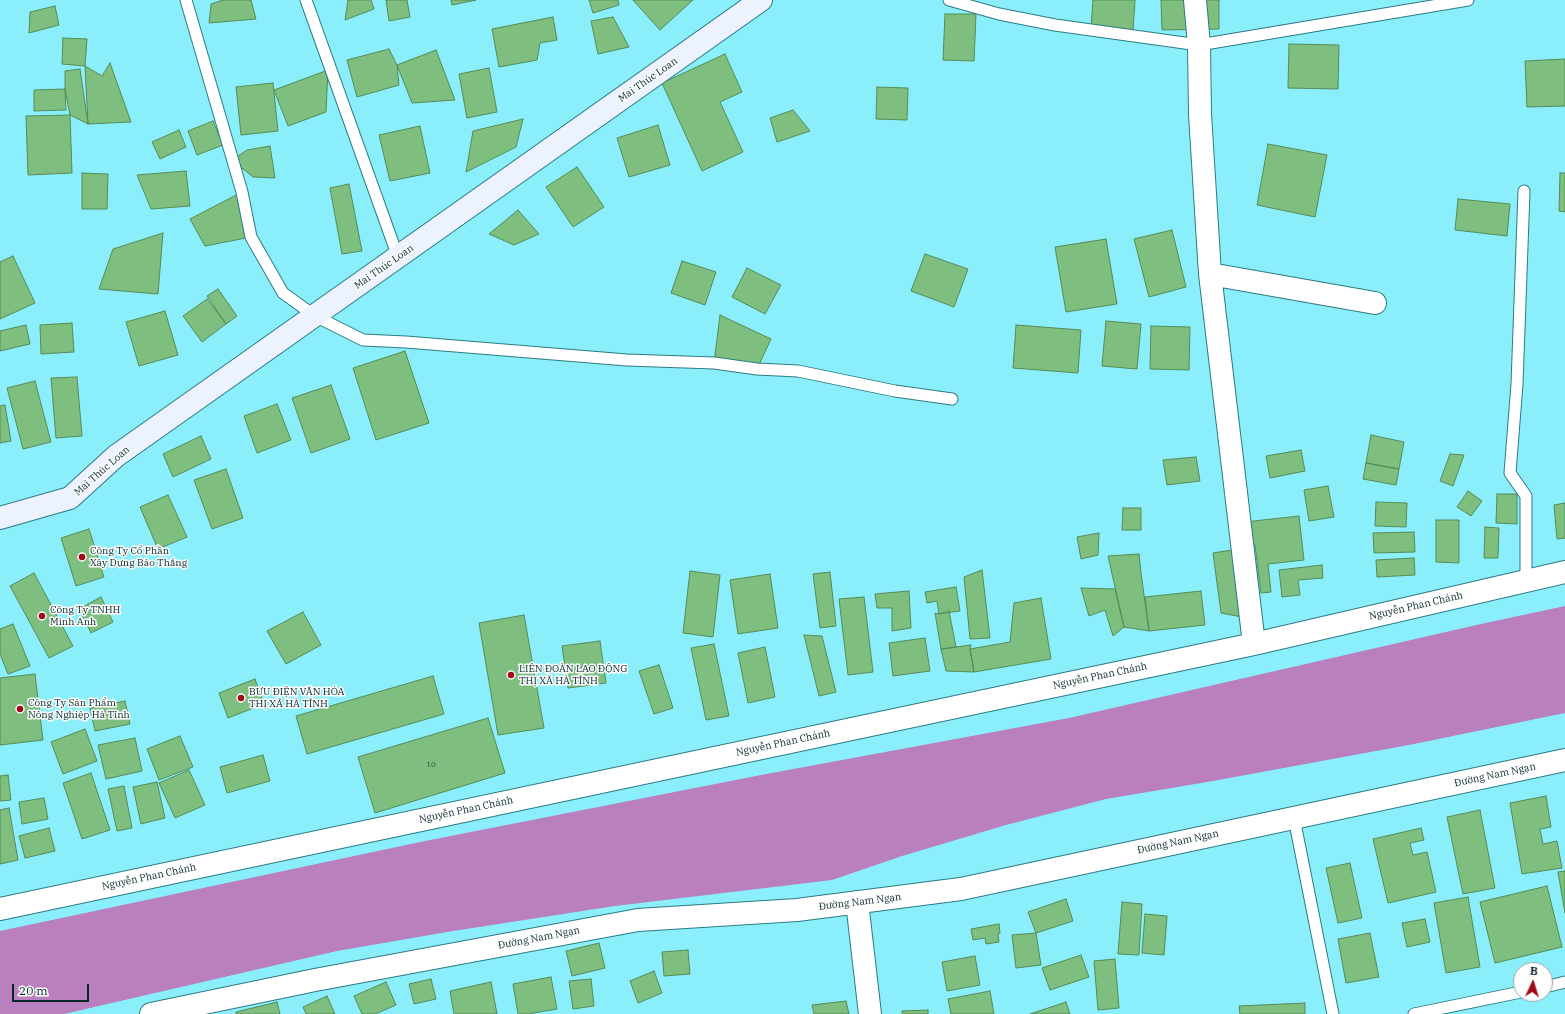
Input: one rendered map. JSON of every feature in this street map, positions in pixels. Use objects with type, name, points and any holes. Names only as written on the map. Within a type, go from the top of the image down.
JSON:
[{"type":"main road","name":"Mai Thúc Loan","points":[[0,518],[70,498],[116,456],[761,0]]},
{"type":"street","points":[[1195,0],[1199,45],[1200,114],[1210,274],[1254,644]]},
{"type":"street","points":[[1210,274],[1375,303]]},
{"type":"street","name":"Nguyễn Phan Chánh","points":[[0,909],[1254,644],[1565,572]]},
{"type":"street","name":"Đường Nam Ngạn","points":[[151,1014],[315,980],[638,920],[797,910],[961,889],[1565,760]]},
{"type":"street","points":[[857,902],[870,1014]]},
{"type":"lane","points":[[186,0],[242,192],[251,237],[283,293],[315,316],[363,340],[406,342],[627,360],[714,362],[757,368],[798,371],[895,391],[952,399]]},
{"type":"lane","points":[[306,0],[398,257]]},
{"type":"lane","points":[[949,0],[999,14],[1055,25],[1199,45],[1468,0]]},
{"type":"lane","points":[[1524,191],[1517,384],[1510,473],[1526,496],[1526,581]]},
{"type":"lane","points":[[1294,818],[1332,1014]]},
{"type":"lane","points":[[1553,985],[1565,982]]},
{"type":"lane","points":[[1414,1014],[1513,994]]},
{"type":"shaded area","points":[[1565,606],[1565,713],[1414,744],[1106,799],[1006,825],[902,856],[832,880],[615,906],[453,931],[337,951],[64,1014],[0,1014],[0,931],[425,841],[761,775],[1069,718]]},
{"type":"building","points":[[223,0],[251,0],[256,19],[209,23],[211,4]]},
{"type":"building","points":[[348,0],[371,0],[374,9],[345,20]]},
{"type":"building","points":[[386,0],[407,0],[410,17],[389,21]]},
{"type":"building","points":[[451,0],[476,0],[452,5]]},
{"type":"building","points":[[589,0],[618,0],[619,5],[593,13]]},
{"type":"building","points":[[633,0],[693,0],[660,30]]},
{"type":"building","points":[[1093,0],[1135,0],[1133,31],[1091,28]]},
{"type":"building","points":[[1161,0],[1219,0],[1219,29],[1162,30]]},
{"type":"building","points":[[55,6],[59,25],[29,33],[30,12]]},
{"type":"building","points":[[945,14],[976,14],[974,61],[943,60]]},
{"type":"building","points":[[553,17],[557,40],[540,43],[537,60],[499,67],[492,29]]},
{"type":"building","points":[[613,17],[629,47],[598,54],[591,21]]},
{"type":"building","points":[[63,38],[87,39],[85,66],[62,64]]},
{"type":"building","points":[[1289,44],[1339,45],[1338,89],[1288,88]]},
{"type":"building","points":[[389,49],[397,65],[399,85],[357,97],[347,60]]},
{"type":"building","points":[[436,50],[455,100],[412,103],[397,65]]},
{"type":"building","points":[[725,54],[742,92],[720,102],[743,152],[702,171],[662,83]]},
{"type":"building","points":[[1565,59],[1565,106],[1527,107],[1525,61]]},
{"type":"building","points":[[110,63],[131,122],[88,124],[85,66],[102,76]]},
{"type":"building","points":[[489,68],[497,112],[467,118],[459,74]]},
{"type":"building","points":[[80,69],[88,124],[70,115],[65,89],[65,71]]},
{"type":"building","points":[[328,70],[326,112],[288,126],[274,90]]},
{"type":"building","points":[[273,83],[278,131],[241,135],[236,87]]},
{"type":"building","points":[[877,87],[908,88],[907,120],[876,119]]},
{"type":"building","points":[[65,89],[66,110],[34,111],[34,90]]},
{"type":"building","points":[[793,110],[810,131],[777,142],[770,118]]},
{"type":"building","points":[[70,115],[72,173],[28,175],[26,116]]},
{"type":"building","points":[[523,119],[516,147],[466,172],[473,131]]},
{"type":"building","points":[[213,121],[223,145],[197,155],[188,131]]},
{"type":"building","points":[[658,125],[670,165],[629,177],[617,138]]},
{"type":"building","points":[[420,126],[430,173],[390,181],[379,135]]},
{"type":"building","points":[[179,130],[186,147],[160,159],[152,142]]},
{"type":"building","points":[[1268,144],[1327,155],[1315,217],[1257,205]]},
{"type":"building","points":[[270,146],[275,178],[253,177],[232,160],[247,150]]},
{"type":"building","points":[[577,167],[604,207],[573,227],[546,187]]},
{"type":"building","points":[[186,171],[190,206],[151,209],[137,175]]},
{"type":"building","points":[[82,173],[108,174],[107,209],[82,209]]},
{"type":"building","points":[[1560,173],[1565,173],[1565,212],[1559,211]]},
{"type":"building","points":[[349,184],[362,251],[342,254],[330,188]]},
{"type":"building","points":[[242,192],[251,237],[205,246],[190,219]]},
{"type":"building","points":[[1458,199],[1510,204],[1507,236],[1455,230]]},
{"type":"building","points":[[518,210],[539,234],[514,245],[489,234]]},
{"type":"building","points":[[1172,230],[1186,287],[1149,297],[1134,239]]},
{"type":"building","points":[[163,233],[158,294],[99,289],[113,249]]},
{"type":"building","points":[[1106,239],[1117,304],[1066,312],[1055,247]]},
{"type":"building","points":[[925,254],[968,269],[954,307],[911,291]]},
{"type":"building","points":[[13,256],[35,303],[0,319],[0,262]]},
{"type":"building","points":[[682,261],[716,272],[705,305],[671,293]]},
{"type":"building","points":[[747,268],[781,285],[765,314],[732,297]]},
{"type":"building","points":[[218,289],[237,316],[226,324],[207,296]]},
{"type":"building","points":[[207,299],[226,324],[202,342],[183,316]]},
{"type":"building","points":[[165,311],[178,355],[139,366],[126,322]]},
{"type":"building","points":[[720,315],[771,339],[757,369],[714,363]]},
{"type":"building","points":[[1106,321],[1141,324],[1137,369],[1102,366]]},
{"type":"building","points":[[72,323],[74,352],[41,354],[40,325]]},
{"type":"building","points":[[26,325],[30,344],[0,351],[0,331]]},
{"type":"building","points":[[1016,325],[1081,330],[1078,373],[1013,368]]},
{"type":"building","points":[[1151,326],[1190,327],[1189,370],[1150,369]]},
{"type":"building","points":[[405,351],[429,423],[376,440],[353,368]]},
{"type":"building","points":[[77,377],[82,436],[56,438],[51,378]]},
{"type":"building","points":[[35,381],[51,442],[23,449],[7,388]]},
{"type":"building","points":[[331,385],[350,439],[311,453],[292,398]]},
{"type":"building","points":[[277,404],[291,440],[257,453],[244,416]]},
{"type":"building","points":[[5,405],[11,441],[0,443],[0,406]]},
{"type":"building","points":[[1371,435],[1404,442],[1399,469],[1366,463]]},
{"type":"building","points":[[201,436],[211,459],[173,477],[163,454]]},
{"type":"building","points":[[1301,450],[1305,471],[1270,478],[1266,456]]},
{"type":"building","points":[[1450,454],[1464,455],[1453,486],[1440,481]]},
{"type":"building","points":[[1196,457],[1200,481],[1167,485],[1163,460]]},
{"type":"building","points":[[1366,463],[1399,469],[1396,485],[1363,479]]},
{"type":"building","points":[[226,469],[243,518],[212,529],[194,480]]},
{"type":"building","points":[[1328,486],[1334,517],[1309,521],[1304,490]]},
{"type":"building","points":[[1468,491],[1482,501],[1471,516],[1457,507]]},
{"type":"building","points":[[1497,494],[1517,494],[1517,524],[1496,523]]},
{"type":"building","points":[[168,495],[187,537],[158,549],[140,507]]},
{"type":"building","points":[[1376,502],[1407,503],[1406,527],[1375,526]]},
{"type":"building","points":[[1565,503],[1565,538],[1557,539],[1554,505]]},
{"type":"building","points":[[1123,508],[1141,508],[1141,530],[1122,530]]},
{"type":"building","points":[[1299,516],[1304,560],[1268,564],[1271,592],[1261,593],[1255,545],[1247,546],[1245,522]]},
{"type":"building","points":[[1436,520],[1459,520],[1459,563],[1436,562]]},
{"type":"building","points":[[1485,527],[1499,528],[1498,558],[1484,558]]},
{"type":"building","name":"Công Ty Cổ Phần Xây Dựng Bảo Thắng","points":[[89,529],[104,577],[76,586],[61,538]]},
{"type":"building","points":[[1414,532],[1415,552],[1374,553],[1373,533]]},
{"type":"building","points":[[1099,533],[1098,555],[1081,559],[1077,537]]},
{"type":"building","points":[[1232,550],[1242,617],[1221,613],[1213,553]]},
{"type":"building","points":[[1139,554],[1149,631],[1124,627],[1108,556]]},
{"type":"building","points":[[1414,558],[1415,575],[1377,577],[1376,560]]},
{"type":"building","points":[[1322,565],[1323,578],[1298,580],[1300,595],[1282,597],[1279,570]]},
{"type":"building","points":[[982,570],[990,638],[970,639],[964,577]]},
{"type":"building","points":[[690,571],[720,575],[713,637],[683,633]]},
{"type":"building","points":[[830,572],[836,626],[820,628],[813,574]]},
{"type":"building","name":"Công Ty TNHH Minh Anh","points":[[34,573],[73,646],[49,658],[10,586]]},
{"type":"building","points":[[770,574],[778,628],[738,634],[730,580]]},
{"type":"building","points":[[956,587],[960,611],[939,614],[937,601],[927,603],[925,592]]},
{"type":"building","points":[[1081,588],[1115,589],[1124,627],[1113,636],[1105,610],[1089,616]]},
{"type":"building","points":[[909,591],[911,628],[892,631],[892,608],[877,608],[875,594]]},
{"type":"building","points":[[1201,591],[1205,625],[1149,631],[1145,597]]},
{"type":"building","points":[[101,597],[113,622],[91,633],[79,609]]},
{"type":"building","points":[[864,597],[873,672],[848,675],[839,599]]},
{"type":"building","points":[[1041,598],[1051,659],[974,672],[970,649],[1010,642],[1014,603]]},
{"type":"building","points":[[949,611],[956,647],[941,649],[935,613],[939,614]]},
{"type":"building","points":[[303,612],[321,645],[286,664],[267,631]]},
{"type":"building","name":"LIÊN ĐOÀN LAO ĐỘNG THỊ XÃ HÀ TĨNH","points":[[524,615],[544,728],[498,735],[479,623]]},
{"type":"building","points":[[13,624],[30,666],[8,674],[0,654],[0,629]]},
{"type":"building","points":[[804,635],[822,636],[836,692],[819,696]]},
{"type":"building","points":[[925,638],[930,671],[893,676],[889,643]]},
{"type":"building","points":[[600,641],[606,683],[568,688],[562,646]]},
{"type":"building","points":[[714,644],[729,716],[706,720],[691,648]]},
{"type":"building","points":[[971,645],[970,649],[974,672],[946,671],[941,649]]},
{"type":"building","points":[[765,647],[775,697],[748,703],[738,653]]},
{"type":"building","points":[[659,665],[673,708],[654,714],[639,671]]},
{"type":"building","name":"Công Ty Sản Phẩm Nông Nghiệp Hà Tĩnh","points":[[35,674],[43,740],[0,745],[0,678]]},
{"type":"building","points":[[433,676],[444,714],[307,754],[296,716]]},
{"type":"building","name":"BƯU ĐIỆN VĂN HÓA THỊ XÃ HÀ TĨNH","points":[[255,679],[264,704],[228,718],[219,693]]},
{"type":"building","points":[[125,701],[130,724],[95,731],[90,708]]},
{"type":"building","points":[[488,718],[505,773],[375,813],[358,757]]},
{"type":"building","points":[[85,729],[97,761],[63,774],[51,742]]},
{"type":"building","points":[[180,736],[193,767],[159,780],[147,749]]},
{"type":"building","points":[[135,738],[142,771],[106,779],[98,745]]},
{"type":"building","points":[[263,755],[270,781],[227,793],[220,767]]},
{"type":"building","points":[[189,770],[205,805],[175,818],[159,783]]},
{"type":"building","points":[[91,773],[110,830],[82,839],[63,783]]},
{"type":"building","points":[[8,775],[11,800],[0,801],[0,776]]},
{"type":"building","points":[[157,782],[165,818],[141,824],[133,787]]},
{"type":"building","points":[[124,786],[132,828],[117,831],[108,789]]},
{"type":"building","points":[[1546,796],[1551,827],[1540,829],[1543,844],[1557,841],[1562,868],[1522,874],[1510,803]]},
{"type":"building","points":[[44,798],[48,819],[22,824],[19,802]]},
{"type":"building","points":[[9,808],[18,860],[0,864],[0,810]]},
{"type":"building","points":[[1480,810],[1495,888],[1463,894],[1447,817]]},
{"type":"building","points":[[49,828],[55,851],[25,858],[19,836]]},
{"type":"building","points":[[1421,828],[1424,840],[1410,843],[1413,855],[1427,852],[1436,892],[1388,903],[1373,839]]},
{"type":"building","points":[[1350,863],[1362,918],[1338,923],[1326,868]]},
{"type":"building","points":[[1565,871],[1565,913],[1558,872]]},
{"type":"building","points":[[1547,886],[1562,947],[1495,963],[1480,902]]},
{"type":"building","points":[[1468,897],[1480,967],[1446,973],[1434,903]]},
{"type":"building","points":[[1066,899],[1073,921],[1036,933],[1028,912]]},
{"type":"building","points":[[1122,902],[1142,904],[1139,955],[1118,954]]},
{"type":"building","points":[[1145,914],[1167,916],[1164,955],[1142,953]]},
{"type":"building","points":[[1425,919],[1430,942],[1407,947],[1402,923]]},
{"type":"building","points":[[999,924],[999,942],[986,944],[985,938],[973,940],[971,929]]},
{"type":"building","points":[[1036,933],[1041,965],[1016,968],[1012,935]]},
{"type":"building","points":[[1370,933],[1379,977],[1346,983],[1338,939]]},
{"type":"building","points":[[599,943],[605,968],[572,976],[566,951]]},
{"type":"building","points":[[688,950],[690,974],[664,976],[662,952]]},
{"type":"building","points":[[1081,955],[1089,977],[1050,990],[1042,968]]},
{"type":"building","points":[[975,956],[980,985],[947,991],[942,962]]},
{"type":"building","points":[[1115,959],[1119,1008],[1098,1010],[1094,961]]},
{"type":"building","points":[[654,971],[662,993],[638,1003],[630,981]]},
{"type":"building","points":[[551,977],[557,1009],[528,1014],[518,1014],[513,984]]},
{"type":"building","points":[[431,979],[436,999],[414,1004],[409,984]]},
{"type":"building","points":[[591,979],[594,1006],[573,1009],[569,981]]},
{"type":"building","points":[[386,982],[396,1005],[375,1014],[362,1014],[354,996]]},
{"type":"building","points":[[491,982],[497,1014],[454,1014],[450,991]]},
{"type":"building","points":[[990,991],[994,1014],[951,1014],[948,999]]},
{"type":"building","points":[[327,996],[335,1014],[306,1014],[303,1007]]},
{"type":"building","points":[[846,1001],[849,1014],[814,1014],[812,1005]]},
{"type":"building","points":[[277,1002],[280,1014],[236,1014],[236,1012]]},
{"type":"building","points":[[1066,1002],[1070,1014],[1030,1014]]},
{"type":"building","points":[[1305,1003],[1305,1014],[1240,1014],[1239,1006]]},
{"type":"building","points":[[928,1010],[928,1014],[902,1014],[902,1011]]},
{"type":"place","name":"Công Ty Cổ Phần Xây Dựng Bảo Thắng","points":[[82,557]]},
{"type":"place","name":"Công Ty TNHH Minh Anh","points":[[42,616]]},
{"type":"place","name":"LIÊN ĐOÀN LAO ĐỘNG THỊ XÃ HÀ TĨNH","points":[[511,675]]},
{"type":"place","name":"BƯU ĐIỆN VĂN HÓA THỊ XÃ HÀ TĨNH","points":[[241,698]]},
{"type":"place","name":"Công Ty Sản Phẩm Nông Nghiệp Hà Tĩnh","points":[[20,709]]}]
